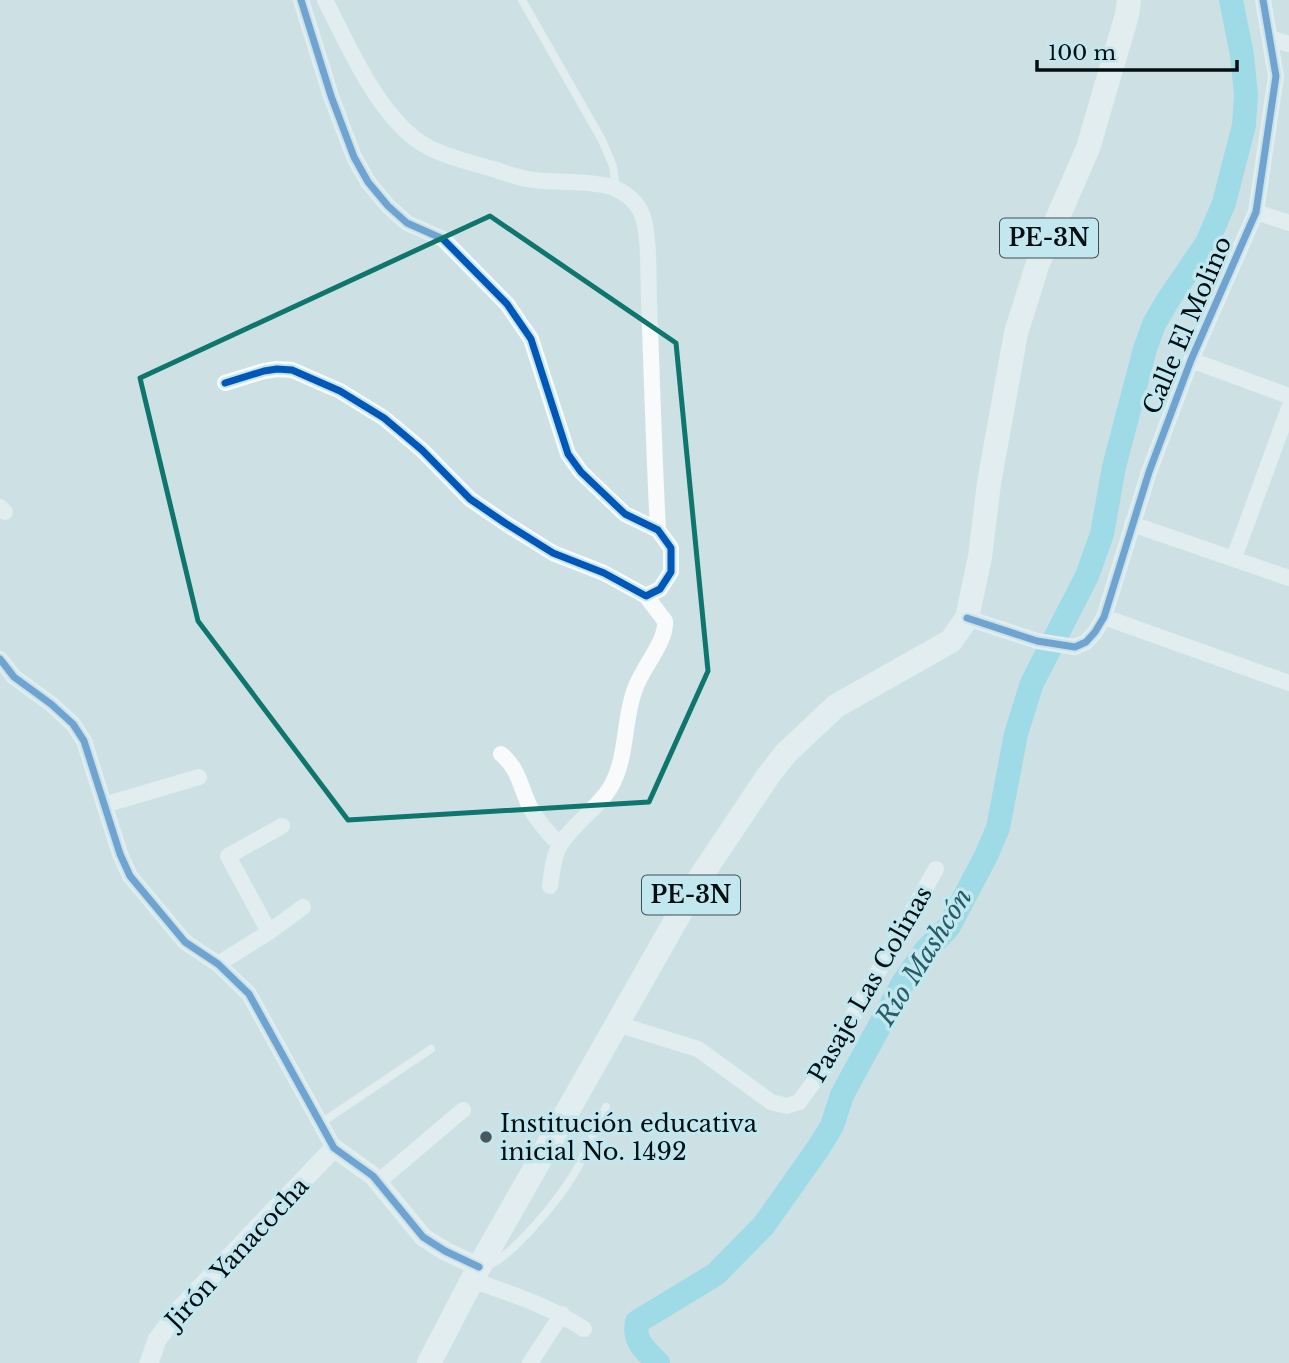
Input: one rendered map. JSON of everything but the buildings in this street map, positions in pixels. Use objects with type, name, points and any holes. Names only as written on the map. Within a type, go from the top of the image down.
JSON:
[{"type":"highway","name":"PE-3N","points":[[429,1363],[475,1273],[701,876],[768,776],[786,753],[836,706],[951,641],[967,618],[980,557],[989,483],[1016,333],[1038,263],[1088,148],[1128,15],[1129,0]]},
{"type":"street","points":[[301,0],[331,96],[354,157],[368,182],[407,223],[443,239],[514,312],[531,339],[568,454],[581,472],[625,514],[657,530],[671,548],[671,572],[660,589],[646,596]]},
{"type":"street","points":[[325,0],[380,98],[415,138],[470,163],[533,180],[584,182],[615,188],[636,205],[644,221],[657,530]]},
{"type":"street","name":"Calle El Molino","points":[[967,618],[1037,641],[1075,647],[1086,642],[1104,617],[1149,472],[1191,360],[1256,212],[1276,76],[1263,0]]},
{"type":"street","points":[[1270,38],[1289,44]]},
{"type":"street","points":[[1256,212],[1289,223]]},
{"type":"street","points":[[1191,360],[1289,396]]},
{"type":"street","points":[[225,383],[264,371],[285,369],[340,391],[384,418],[422,450],[470,499],[553,553],[604,573],[646,596],[665,621],[665,628],[636,685],[628,710],[622,755],[616,775],[605,794],[560,845],[550,886]]},
{"type":"street","points":[[1234,558],[1289,408]]},
{"type":"street","points":[[1132,524],[1289,578]]},
{"type":"street","points":[[1104,617],[1289,683]]},
{"type":"street","points":[[0,659],[14,677],[73,724],[84,741],[120,854],[130,876],[185,942],[218,964],[249,994],[334,1148],[363,1167],[423,1237],[475,1273],[562,1314],[584,1329]]},
{"type":"street","points":[[501,754],[513,766],[530,808],[560,845]]},
{"type":"street","points":[[104,805],[198,777]]},
{"type":"street","points":[[269,932],[228,856],[282,826]]},
{"type":"street","name":"Pasaje Las Colinas","points":[[617,1024],[698,1049],[771,1102],[787,1106],[799,1102],[822,1071],[936,869]]},
{"type":"street","points":[[218,964],[303,907]]},
{"type":"street","points":[[378,1182],[463,1110]]},
{"type":"street","name":"Jirón Yanacocha","points":[[149,1363],[157,1340],[179,1310],[334,1148]]},
{"type":"street","points":[[530,1363],[562,1314]]},
{"type":"lane","points":[[522,0],[602,140],[613,166],[615,188]]},
{"type":"lane","points":[[321,1123],[431,1049]]},
{"type":"lane","points":[[475,1273],[498,1262],[554,1202],[575,1173],[606,1107]]},
{"type":"highlighted area","points":[[490,216],[676,343],[708,671],[649,802],[348,820],[198,621],[140,378]]},
{"type":"waterway","name":"Río Mashcón","points":[[658,1363],[638,1340],[637,1322],[716,1274],[764,1225],[832,1126],[842,1095],[903,983],[925,951],[948,928],[998,828],[1016,734],[1032,683],[1087,576],[1102,534],[1114,467],[1154,324],[1207,243],[1224,203],[1244,125],[1246,95],[1242,55],[1231,0]]},
{"type":"cycle path","points":[[225,383],[264,371],[292,370],[340,391],[384,418],[422,450],[470,499],[553,553],[604,573],[646,596],[660,589],[671,572],[671,548],[658,530],[625,514],[581,472],[568,454],[531,339],[507,304],[443,239],[407,223],[368,182],[354,157],[331,96],[301,0]]},
{"type":"cycle path","points":[[967,618],[1037,641],[1075,647],[1086,642],[1104,617],[1149,472],[1191,360],[1256,212],[1276,76],[1263,0]]},
{"type":"cycle path","points":[[0,659],[14,677],[73,724],[84,741],[120,854],[130,876],[185,942],[218,964],[249,994],[334,1148],[373,1176],[423,1237],[479,1267]]},
{"type":"place","name":"Institución educativa inicial No. 1492","points":[[486,1137]]}]
